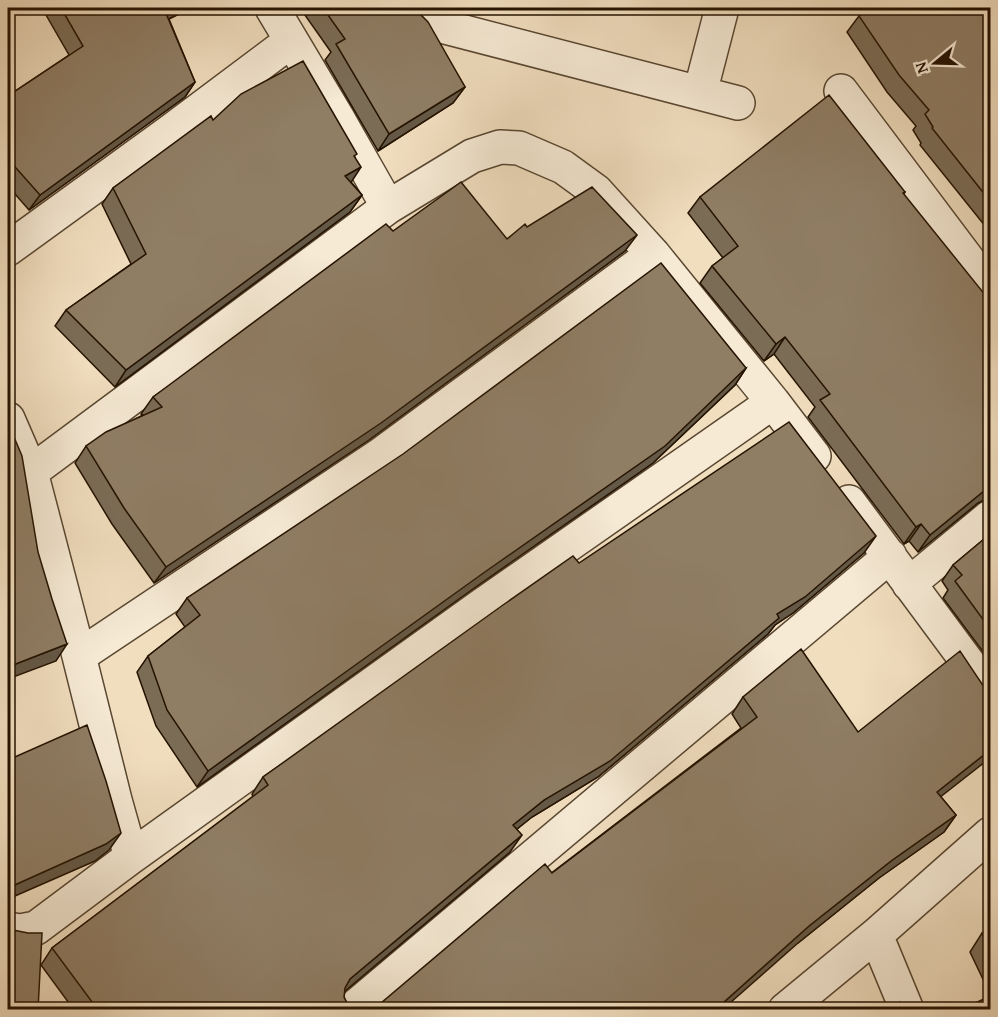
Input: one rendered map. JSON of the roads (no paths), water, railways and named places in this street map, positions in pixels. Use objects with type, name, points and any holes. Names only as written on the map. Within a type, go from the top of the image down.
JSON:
[{"type":"street","points":[[272,8],[388,207]]},
{"type":"street","points":[[418,8],[426,22],[738,103]]},
{"type":"street","points":[[700,93],[722,8]]},
{"type":"street","points":[[8,249],[291,41]]},
{"type":"street","points":[[841,91],[990,289]]},
{"type":"street","points":[[31,472],[388,207],[472,156],[500,147],[519,148],[563,167],[596,191],[653,254],[773,402],[890,556],[969,664],[990,697]]},
{"type":"street","points":[[79,656],[380,455],[653,254]]},
{"type":"street","points":[[8,929],[20,931],[36,928],[131,857],[481,606],[773,402]]},
{"type":"street","points":[[8,419],[31,472],[131,857]]},
{"type":"street","points":[[909,584],[990,517]]},
{"type":"street","points":[[351,1010],[890,556]]},
{"type":"street","points":[[785,1010],[876,935],[990,834]]},
{"type":"street","points":[[876,935],[907,1010]]}]
